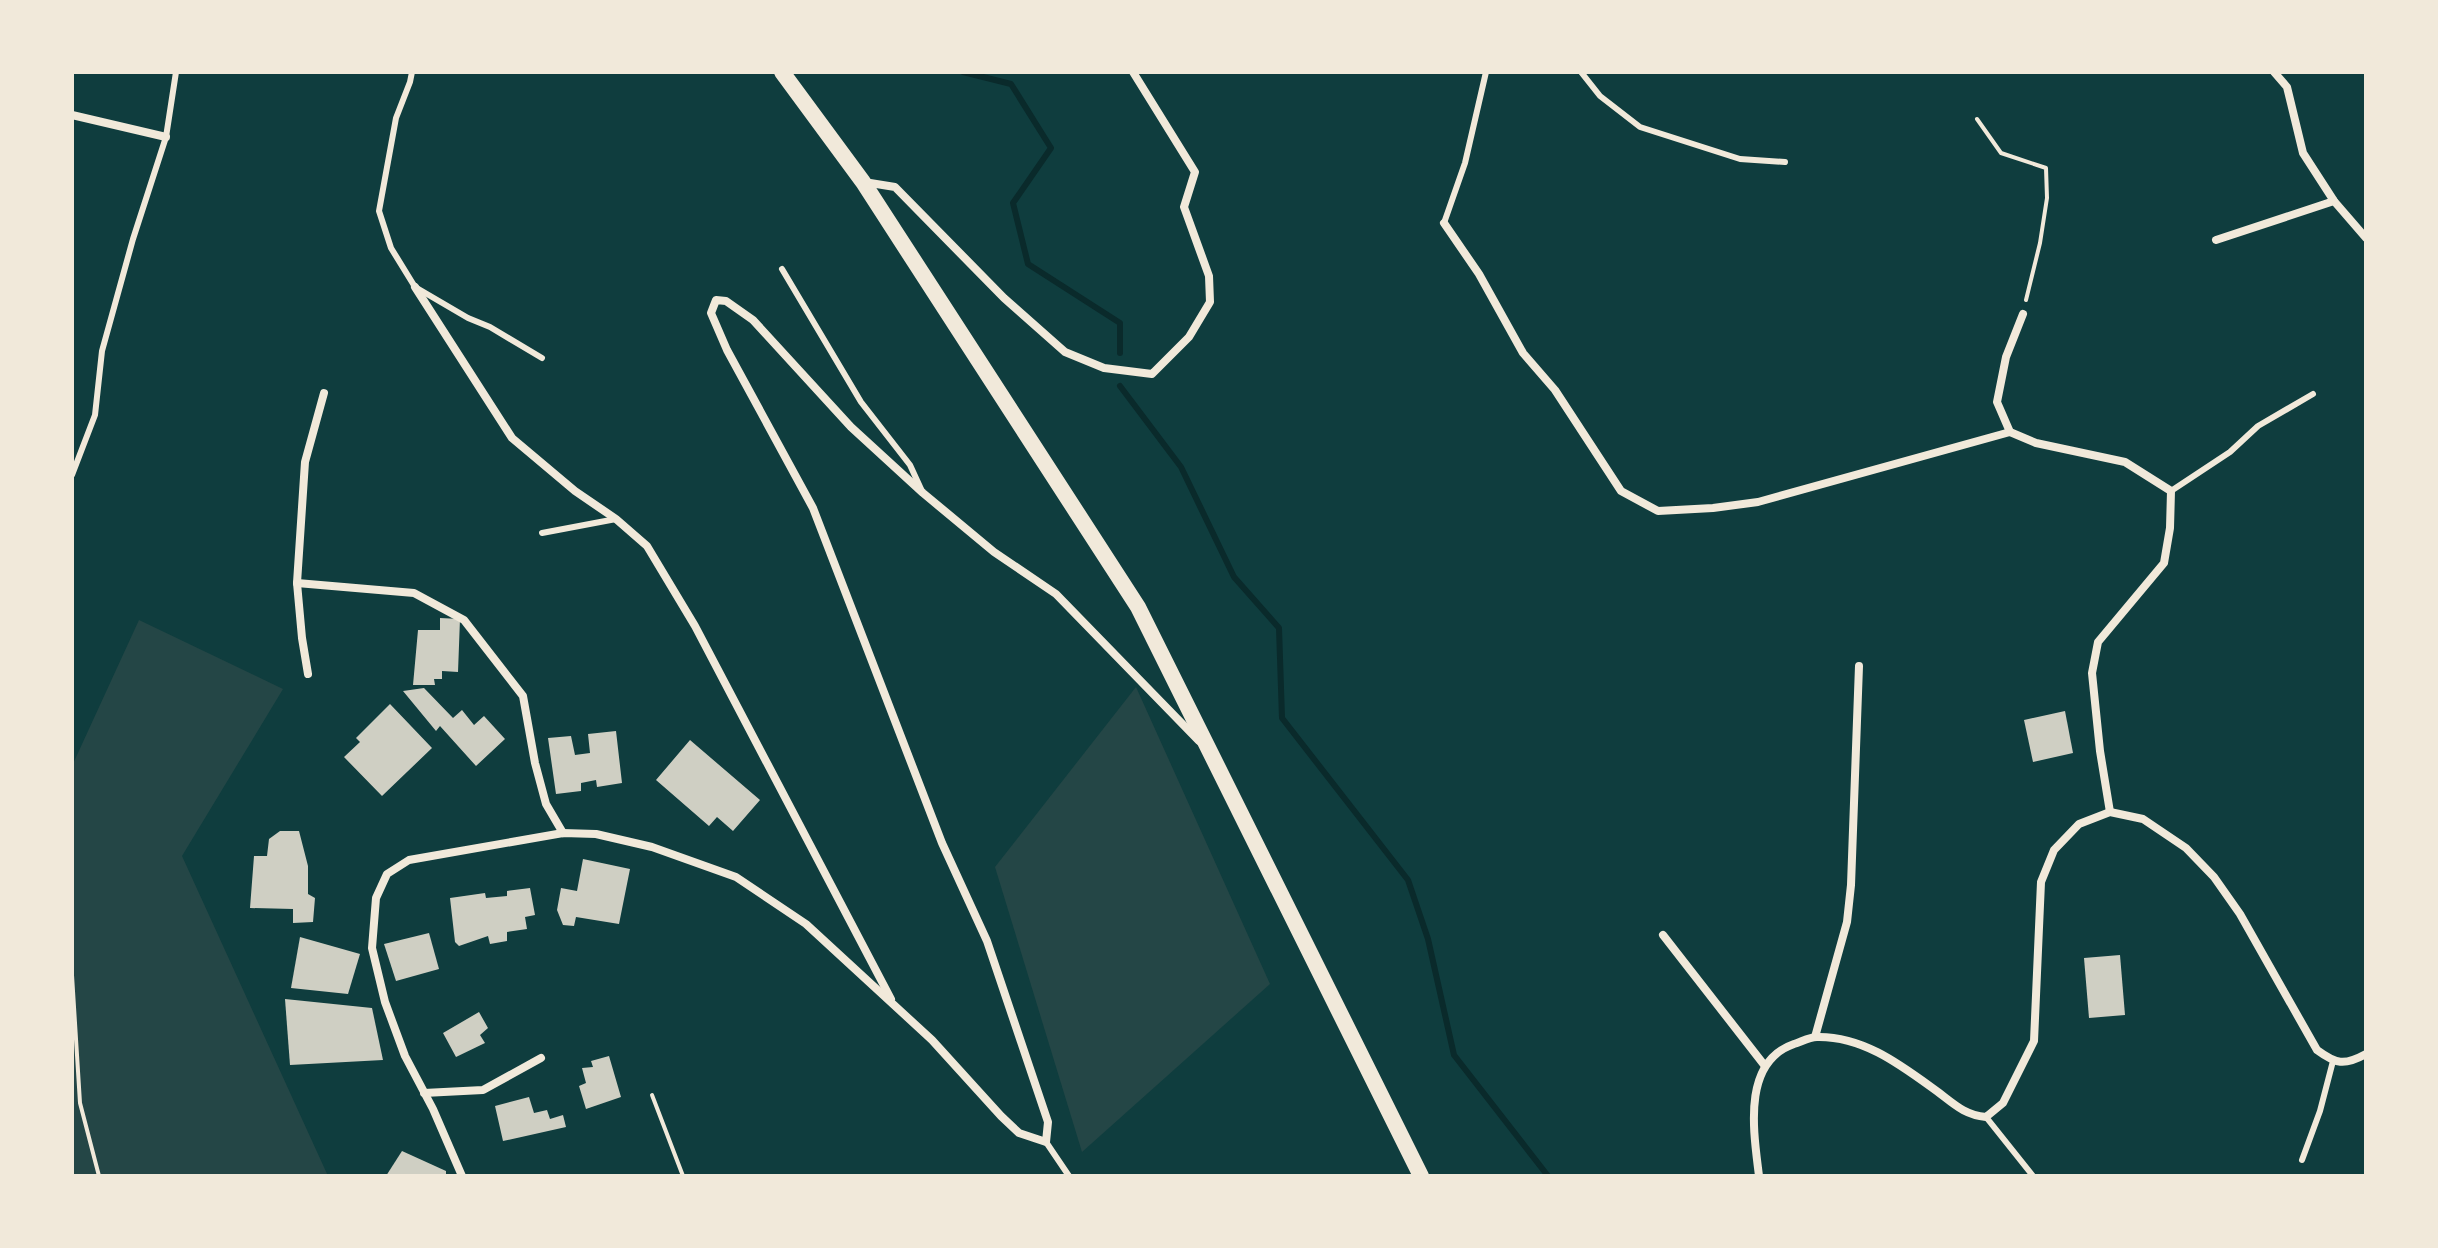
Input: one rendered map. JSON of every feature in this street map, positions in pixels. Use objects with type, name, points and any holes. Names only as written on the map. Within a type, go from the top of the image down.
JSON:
[{"type":"main road","points":[[782,72],[863,182],[1138,607],[1421,1176]]},
{"type":"street","points":[[863,182],[895,187],[1004,298],[1065,352],[1104,368],[1152,374],[1189,337],[1210,302],[1209,276],[1184,207],[1195,172],[1133,72]]},
{"type":"street","points":[[2274,72],[2287,87],[2303,153],[2334,201],[2366,238]]},
{"type":"street","points":[[72,115],[166,137]]},
{"type":"street","points":[[2216,240],[2334,201]]},
{"type":"street","points":[[1444,223],[1479,274],[1523,353],[1555,390],[1621,491],[1658,511],[1758,502],[2010,432],[2036,443],[2125,462],[2171,491],[2170,528],[2164,563],[2098,642],[2092,673],[2110,812]]},
{"type":"street","points":[[415,287],[512,438],[647,546],[695,626],[895,1007]]},
{"type":"street","points":[[462,1176],[405,1056],[385,1002],[372,948],[376,898],[387,874],[409,860],[563,833],[596,834],[652,847],[736,877],[806,924],[932,1040],[1019,1133],[1046,1142],[1048,1122],[987,941],[942,843],[813,508],[721,337],[711,313],[716,300],[726,301],[753,320],[851,427],[923,493],[994,552],[1056,594],[1210,753]]},
{"type":"street","points":[[2010,432],[1997,402],[2006,357],[2023,314]]},
{"type":"street","points":[[308,674],[297,583],[305,462],[324,393]]},
{"type":"street","points":[[297,583],[414,593],[464,620],[523,696],[546,804],[563,833]]},
{"type":"street","points":[[1815,1037],[1847,922],[1859,666]]},
{"type":"street","points":[[1759,1176],[1753,1120],[1756,1094],[1765,1066],[1785,1047],[1815,1037],[1853,1041],[1897,1062],[1970,1116],[1986,1117],[2003,1103],[2034,1041],[2041,882],[2054,850],[2079,824],[2110,812],[2143,819],[2186,848],[2214,877],[2240,914],[2317,1050],[2333,1061],[2348,1062],[2366,1054]]},
{"type":"street","points":[[1663,935],[1765,1066]]},
{"type":"street","points":[[424,1093],[483,1090],[541,1058]]},
{"type":"lane","points":[[72,475],[95,415],[102,351],[166,137],[176,72]]},
{"type":"lane","points":[[412,72],[396,118],[379,211],[391,248],[415,287],[542,358]]},
{"type":"lane","points":[[1444,223],[1465,163],[1486,72]]},
{"type":"lane","points":[[1581,72],[1600,96],[1640,127],[1740,159],[1785,162]]},
{"type":"lane","points":[[782,269],[861,402],[910,465],[923,493]]},
{"type":"lane","points":[[2171,491],[2230,452],[2258,426],[2313,394]]},
{"type":"lane","points":[[542,533],[616,519]]},
{"type":"lane","points":[[2302,1160],[2320,1111],[2333,1061]]},
{"type":"lane","points":[[1986,1117],[2033,1176]]},
{"type":"lane","points":[[1046,1142],[1069,1176]]},
{"type":"path","points":[[1977,119],[2001,153],[2046,168],[2047,198],[2040,243],[2023,314]]},
{"type":"path","points":[[72,975],[80,1103],[99,1176]]},
{"type":"path","points":[[652,1095],[683,1176]]},
{"type":"shaded area","points":[[139,620],[283,689],[182,856],[328,1176],[72,1176],[72,766]]},
{"type":"shaded area","points":[[1136,687],[1270,984],[1082,1152],[995,867]]},
{"type":"building","points":[[440,618],[460,619],[458,672],[442,671],[442,679],[434,679],[435,685],[413,685],[418,630],[440,630]]},
{"type":"building","points":[[424,688],[453,718],[462,710],[474,725],[484,716],[505,739],[476,766],[440,726],[436,731],[403,691]]},
{"type":"building","points":[[390,704],[432,748],[382,796],[344,757],[360,742],[356,738]]},
{"type":"building","points":[[2065,711],[2073,753],[2033,762],[2024,720]]},
{"type":"building","points":[[616,731],[622,783],[597,787],[596,780],[581,783],[581,791],[556,794],[548,738],[571,736],[575,755],[590,753],[588,734]]},
{"type":"building","points":[[690,740],[760,800],[733,831],[717,817],[709,826],[656,780]]},
{"type":"building","points":[[280,831],[299,831],[308,866],[308,894],[315,898],[313,922],[293,923],[293,909],[250,908],[254,856],[267,856],[269,839]]},
{"type":"building","points":[[583,859],[630,869],[619,924],[576,917],[574,926],[563,925],[557,910],[561,888],[577,891]]},
{"type":"building","points":[[530,888],[535,915],[525,917],[527,929],[507,932],[507,941],[490,944],[488,936],[459,946],[455,942],[450,898],[485,893],[486,898],[507,896],[507,891]]},
{"type":"building","points":[[429,933],[439,969],[396,981],[384,944]]},
{"type":"building","points":[[300,937],[360,954],[348,994],[291,988]]},
{"type":"building","points":[[2120,955],[2125,1015],[2089,1018],[2084,958]]},
{"type":"building","points":[[285,999],[372,1008],[383,1060],[290,1065]]},
{"type":"building","points":[[479,1012],[488,1028],[480,1035],[485,1043],[456,1057],[443,1033]]},
{"type":"building","points":[[609,1056],[621,1097],[586,1109],[579,1086],[586,1083],[582,1068],[593,1067],[591,1061]]},
{"type":"building","points":[[529,1097],[534,1113],[547,1110],[550,1119],[563,1115],[566,1127],[503,1141],[495,1106]]},
{"type":"building","points":[[402,1151],[446,1171],[446,1176],[386,1176]]},
{"type":"waterway","points":[[963,72],[1011,84],[1051,148],[1013,203],[1028,264],[1120,323],[1120,353]]},
{"type":"waterway","points":[[1120,386],[1181,467],[1234,577],[1279,628],[1282,718],[1408,880],[1428,939],[1454,1055],[1548,1176]]}]
